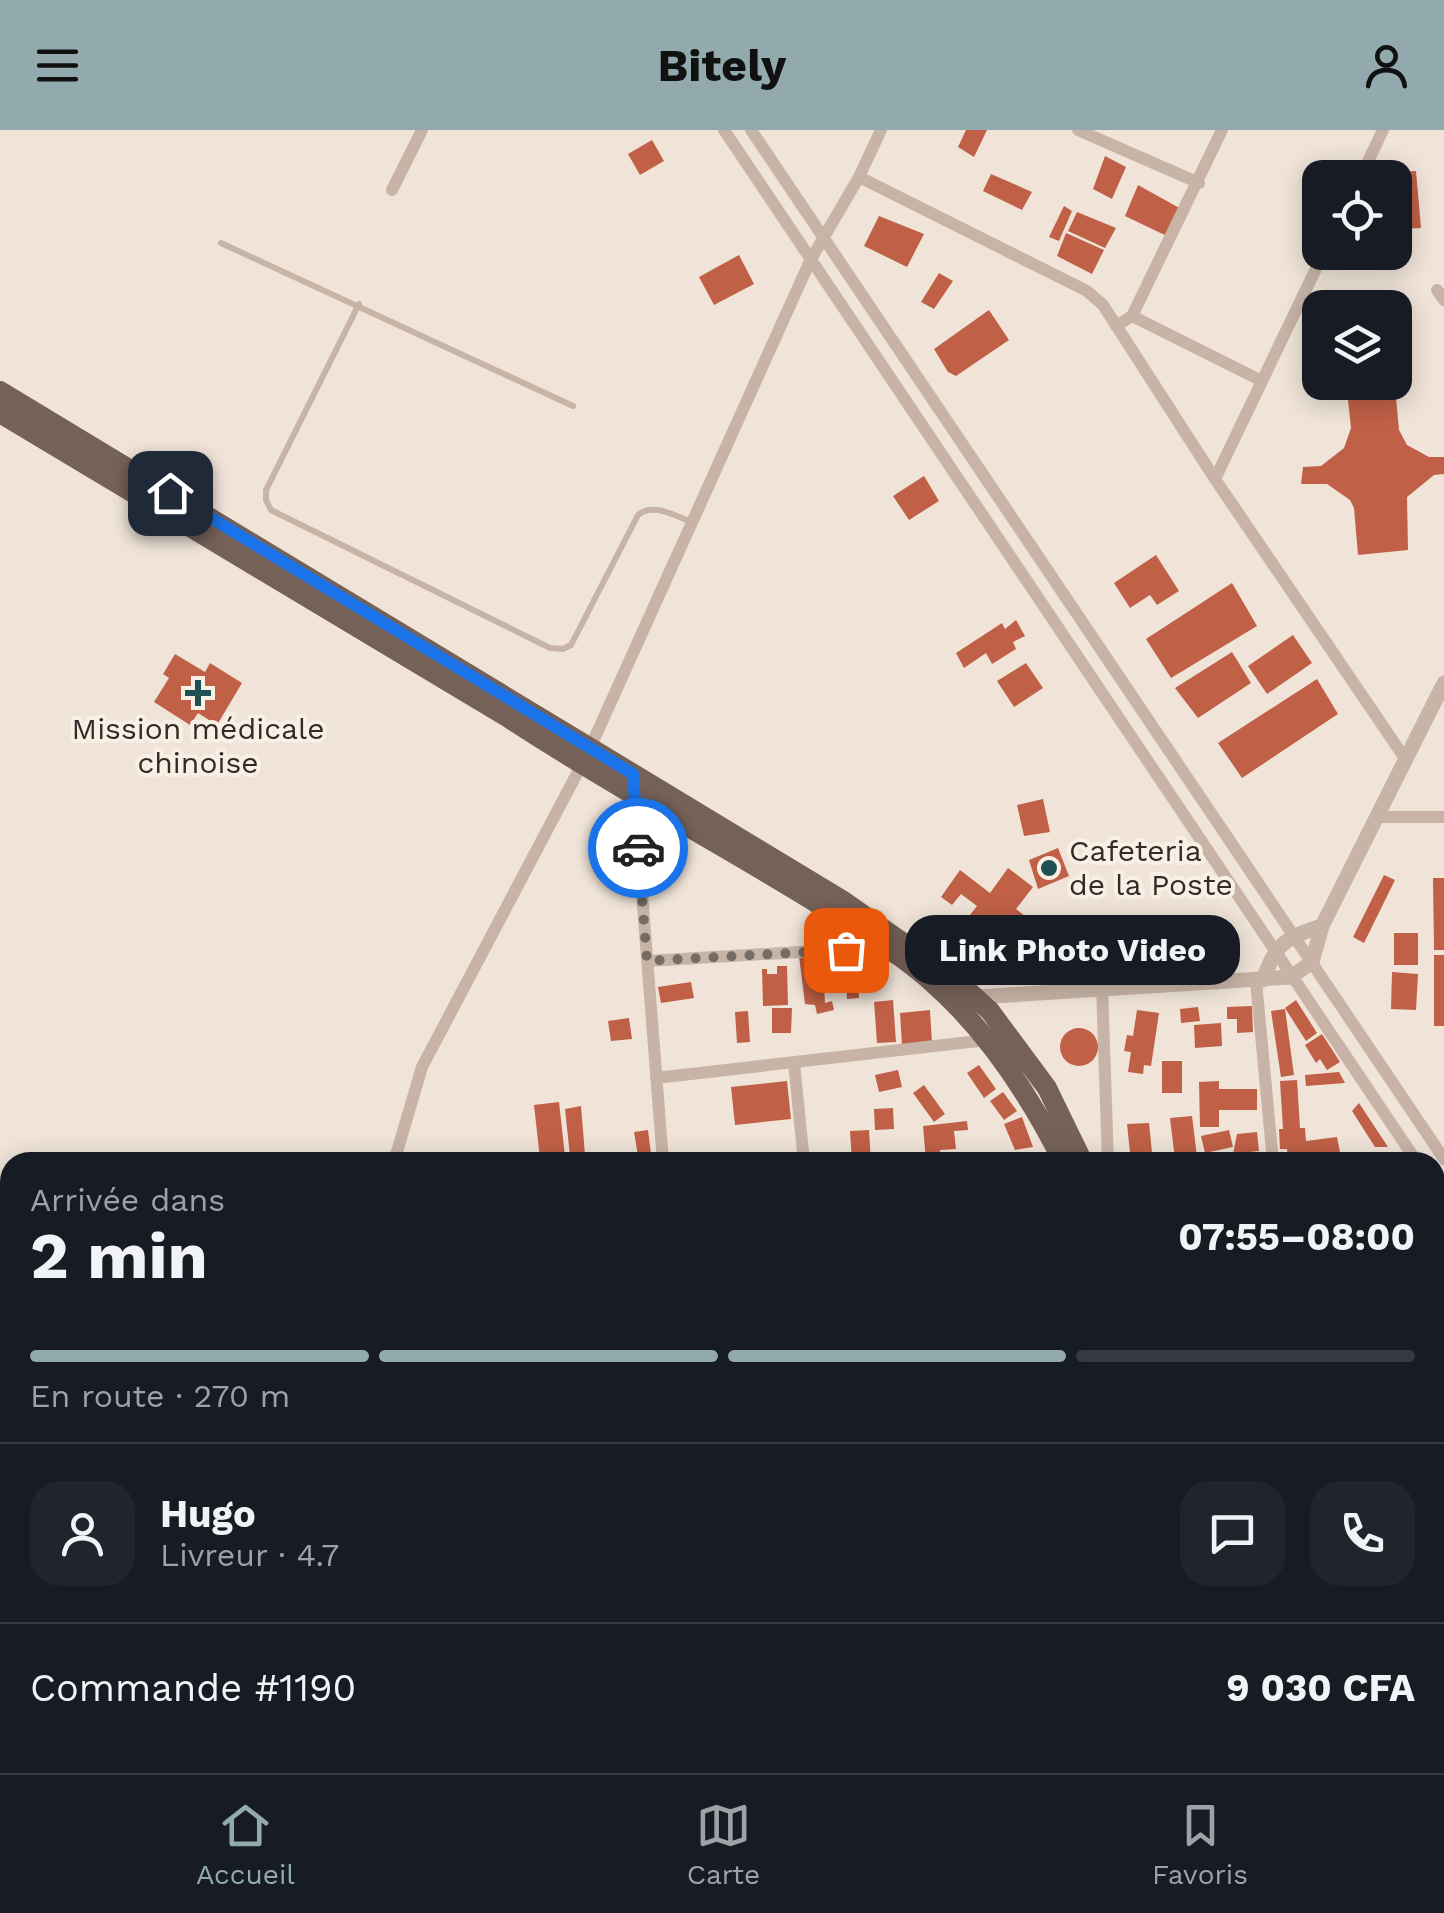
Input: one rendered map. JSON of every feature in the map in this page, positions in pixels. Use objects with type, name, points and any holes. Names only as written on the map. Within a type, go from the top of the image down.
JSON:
[{"type":"main road","points":[[0,390],[842,900],[977,997],[1012,1036],[1048,1088],[1078,1152]]},
{"type":"main road","points":[[0,414],[508,717],[580,766],[778,879],[885,947],[932,982],[987,1040],[1035,1107],[1058,1152]]},
{"type":"street","points":[[392,190],[422,130]]},
{"type":"street","points":[[724,130],[1410,1152]]},
{"type":"street","points":[[751,130],[1439,1145]]},
{"type":"street","points":[[1078,130],[1198,182]]},
{"type":"street","points":[[1116,326],[1132,316],[1222,130]]},
{"type":"street","points":[[1369,160],[1383,130]]},
{"type":"street","points":[[591,746],[810,261],[859,176],[876,133]]},
{"type":"street","points":[[859,176],[1087,291],[1103,305],[1215,479],[1406,760]]},
{"type":"street","points":[[1215,479],[1315,270]]},
{"type":"street","points":[[1132,316],[1262,381]]},
{"type":"street","points":[[977,997],[1291,977],[1312,962],[1322,926],[1444,683]]},
{"type":"street","points":[[397,1152],[422,1067],[580,766]]},
{"type":"street","points":[[633,774],[662,1152]]},
{"type":"street","points":[[1377,817],[1444,816]]},
{"type":"street","points":[[1271,1152],[1260,980],[1273,950],[1294,935],[1322,926]]},
{"type":"street","points":[[647,961],[885,947]]},
{"type":"street","points":[[1102,987],[1108,1152]]},
{"type":"street","points":[[656,1078],[987,1040]]},
{"type":"street","points":[[794,1063],[803,1152]]},
{"type":"lane","points":[[221,243],[573,406]]},
{"type":"lane","points":[[359,304],[266,490],[271,510],[550,648],[563,649],[571,644],[645,509],[692,522]]},
{"type":"building","points":[[966,130],[987,130],[974,157],[958,147]]},
{"type":"building","points":[[652,140],[664,161],[640,175],[628,154]]},
{"type":"building","points":[[1105,156],[1126,167],[1112,199],[1093,189]]},
{"type":"building","points":[[1412,171],[1416,171],[1421,228],[1412,228]]},
{"type":"building","points":[[991,174],[1032,192],[1022,210],[983,191]]},
{"type":"building","points":[[1138,185],[1183,210],[1171,238],[1125,216]]},
{"type":"building","points":[[1064,206],[1072,211],[1059,241],[1049,237]]},
{"type":"building","points":[[1077,212],[1116,228],[1105,248],[1068,231]]},
{"type":"building","points":[[879,216],[924,234],[907,267],[864,246]]},
{"type":"building","points":[[1066,233],[1104,250],[1092,274],[1057,256]]},
{"type":"building","points":[[739,255],[754,284],[714,305],[699,277]]},
{"type":"building","points":[[939,273],[953,281],[934,309],[921,302]]},
{"type":"building","points":[[989,310],[1009,340],[956,376],[948,372],[934,349]]},
{"type":"building","points":[[1348,400],[1396,400],[1399,430],[1407,445],[1429,457],[1444,457],[1444,474],[1434,475],[1407,497],[1408,550],[1358,555],[1350,500],[1327,484],[1301,484],[1303,467],[1321,466],[1344,448],[1351,428]]},
{"type":"building","points":[[924,476],[939,501],[909,520],[893,496]]},
{"type":"building","points":[[1156,555],[1179,591],[1157,605],[1150,595],[1130,608],[1114,583]]},
{"type":"building","points":[[1232,583],[1257,626],[1171,678],[1146,639]]},
{"type":"building","points":[[1016,620],[1025,636],[1013,642],[1016,649],[992,664],[986,653],[964,668],[956,653],[1002,623],[1005,629]]},
{"type":"building","points":[[1293,635],[1312,663],[1267,694],[1248,666]]},
{"type":"building","points":[[1232,652],[1251,683],[1198,718],[1175,688]]},
{"type":"building","name":"Mission médicale chinoise","points":[[175,654],[205,672],[210,663],[242,683],[217,725],[198,713],[190,725],[154,702],[169,678],[163,674]]},
{"type":"building","points":[[1026,663],[1043,688],[1014,707],[997,681]]},
{"type":"building","points":[[1317,679],[1338,714],[1242,778],[1218,743]]},
{"type":"building","points":[[1043,799],[1050,832],[1024,836],[1017,805]]},
{"type":"building","name":"Cafeteria de la Poste","points":[[1058,848],[1069,876],[1038,889],[1029,860]]},
{"type":"building","points":[[1008,868],[1033,887],[1016,909],[1038,926],[1016,956],[1000,944],[1008,934],[994,923],[987,934],[967,919],[977,906],[961,894],[952,905],[941,897],[960,870],[990,893]]},
{"type":"building","points":[[1384,875],[1395,880],[1364,943],[1353,937]]},
{"type":"building","points":[[1433,878],[1444,878],[1444,950],[1434,950]]},
{"type":"building","points":[[1394,933],[1418,933],[1418,965],[1394,965]]},
{"type":"building","points":[[822,953],[825,1003],[832,1001],[834,1010],[817,1014],[815,1005],[805,1004],[799,956]]},
{"type":"building","points":[[1434,955],[1444,955],[1444,1026],[1434,1026]]},
{"type":"building","points":[[777,966],[787,966],[788,1005],[763,1006],[762,969],[767,969],[767,974],[777,974]]},
{"type":"building","points":[[1392,972],[1418,974],[1416,1010],[1391,1009]]},
{"type":"building","points":[[858,977],[859,998],[847,999],[846,978]]},
{"type":"building","points":[[691,982],[694,998],[661,1003],[658,987]]},
{"type":"building","points":[[893,1000],[896,1042],[877,1043],[874,1002]]},
{"type":"building","points":[[1296,1000],[1317,1033],[1306,1041],[1285,1008]]},
{"type":"building","points":[[1252,1006],[1253,1032],[1237,1033],[1237,1019],[1227,1019],[1227,1007]]},
{"type":"building","points":[[1198,1007],[1200,1021],[1181,1023],[1180,1009]]},
{"type":"building","points":[[772,1008],[792,1008],[791,1033],[772,1033]]},
{"type":"building","points":[[1285,1009],[1294,1075],[1281,1077],[1271,1011]]},
{"type":"building","points":[[930,1010],[932,1043],[902,1045],[900,1013]]},
{"type":"building","points":[[1137,1010],[1159,1013],[1151,1066],[1144,1065],[1143,1074],[1128,1072],[1131,1052],[1124,1051],[1127,1035],[1133,1036]]},
{"type":"building","points":[[748,1011],[750,1042],[737,1043],[735,1012]]},
{"type":"building","points":[[629,1018],[632,1039],[611,1041],[608,1021]]},
{"type":"building","points":[[1221,1023],[1222,1046],[1195,1048],[1194,1025]]},
{"type":"building","points":[[1079,1028],[1093,1033],[1098,1047],[1093,1061],[1079,1066],[1065,1061],[1060,1047],[1065,1033]]},
{"type":"building","points":[[1322,1034],[1340,1062],[1327,1070],[1320,1059],[1316,1063],[1305,1045]]},
{"type":"building","points":[[1162,1061],[1182,1061],[1182,1093],[1162,1093]]},
{"type":"building","points":[[979,1065],[996,1089],[984,1098],[967,1073]]},
{"type":"building","points":[[898,1070],[902,1087],[879,1092],[875,1075]]},
{"type":"building","points":[[1339,1072],[1345,1083],[1306,1086],[1305,1075]]},
{"type":"building","points":[[1297,1080],[1300,1128],[1305,1128],[1306,1141],[1337,1137],[1340,1152],[1280,1149],[1280,1081]]},
{"type":"building","points":[[787,1081],[791,1119],[735,1125],[731,1087]]},
{"type":"building","points":[[1219,1081],[1219,1089],[1257,1089],[1257,1110],[1219,1110],[1219,1127],[1200,1127],[1199,1082]]},
{"type":"building","points":[[924,1085],[945,1114],[934,1122],[913,1093]]},
{"type":"building","points":[[1003,1092],[1017,1111],[1004,1120],[990,1101]]},
{"type":"building","points":[[559,1102],[565,1152],[539,1152],[534,1105]]},
{"type":"building","points":[[1359,1103],[1388,1147],[1375,1147],[1352,1111]]},
{"type":"building","points":[[581,1106],[585,1152],[570,1152],[565,1109]]},
{"type":"building","points":[[893,1108],[894,1129],[875,1130],[874,1109]]},
{"type":"building","points":[[1192,1116],[1196,1152],[1174,1152],[1170,1118]]},
{"type":"building","points":[[1022,1117],[1033,1147],[1015,1150],[1004,1124]]},
{"type":"building","points":[[967,1121],[968,1130],[954,1131],[956,1149],[925,1152],[923,1126]]},
{"type":"building","points":[[1149,1123],[1152,1152],[1130,1152],[1127,1124]]},
{"type":"building","points":[[648,1130],[651,1152],[637,1152],[634,1132]]},
{"type":"building","points":[[869,1130],[870,1152],[851,1152],[850,1131]]},
{"type":"building","points":[[1229,1130],[1233,1147],[1205,1152],[1201,1136]]},
{"type":"building","points":[[1257,1132],[1259,1151],[1233,1152],[1237,1134]]},
{"type":"way so far","points":[[638,848],[647,961],[846,950]]},
{"type":"place","name":"Mission médicale chinoise","points":[[198,693]]},
{"type":"place","name":"Cafeteria de la Poste","points":[[1049,868]]},
{"type":"place","name":"Link Photo Video","points":[[846,950]]},
{"type":"route","points":[[170,493],[633,774],[638,848]]}]
